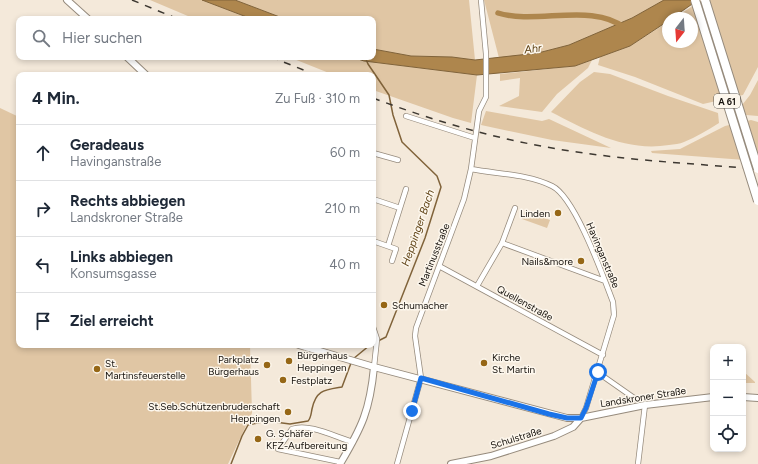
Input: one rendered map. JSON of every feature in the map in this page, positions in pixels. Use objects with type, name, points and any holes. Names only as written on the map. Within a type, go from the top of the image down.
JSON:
[{"type":"highway","name":"A 61","points":[[695,0],[758,201]]},
{"type":"highway","name":"A 61","points":[[705,0],[758,169]]},
{"type":"main road","points":[[67,0],[85,16]]},
{"type":"main road","points":[[130,60],[143,72]]},
{"type":"main road","name":"Landskroner Straße","points":[[310,348],[374,367],[421,378],[567,418],[581,418],[645,405],[710,397]]},
{"type":"main road","points":[[340,463],[353,442],[367,411],[371,396],[374,367]]},
{"type":"main road","points":[[746,397],[758,398]]},
{"type":"main road","name":"Schulstraße","points":[[451,464],[491,456],[554,436],[573,427],[581,418]]},
{"type":"street","name":"Martinusstraße","points":[[421,378],[415,336],[416,328],[460,214],[471,169],[474,138],[479,111],[486,97],[486,54],[481,0]]},
{"type":"street","points":[[406,116],[474,138]]},
{"type":"street","points":[[376,153],[398,160]]},
{"type":"street","name":"Havinganstraße","points":[[471,169],[529,178],[553,186],[564,195],[574,209],[613,302],[614,315],[598,372],[586,408],[581,418]]},
{"type":"street","points":[[388,246],[406,189]]},
{"type":"street","points":[[376,200],[400,208]]},
{"type":"street","points":[[477,286],[502,243],[515,208]]},
{"type":"street","points":[[376,243],[396,249],[392,261]]},
{"type":"street","points":[[502,243],[604,281]]},
{"type":"street","name":"Quellenstraße","points":[[439,266],[603,355]]},
{"type":"street","points":[[374,367],[377,344],[376,336]]},
{"type":"street","points":[[598,372],[637,400]]},
{"type":"street","points":[[397,464],[421,378]]},
{"type":"street","points":[[638,464],[645,405]]},
{"type":"street","points":[[340,463],[278,449],[292,429],[297,427],[309,428],[353,442]]},
{"type":"shaded area","points":[[150,0],[202,0],[244,16],[188,16]]},
{"type":"shaded area","points":[[202,0],[235,0],[277,16],[244,16]]},
{"type":"shaded area","points":[[235,0],[469,0],[475,60],[452,57],[411,56],[376,50],[376,16],[277,16]]},
{"type":"shaded area","points":[[484,0],[664,0],[632,18],[569,45],[538,53],[499,58]]},
{"type":"shaded area","points":[[664,0],[698,0],[681,12],[662,12],[662,25],[630,46],[575,66],[477,75],[361,60],[376,60],[376,50],[411,56],[452,57],[475,60],[538,53],[569,45],[632,18]]},
{"type":"shaded area","points":[[702,0],[758,0],[758,67],[743,95],[703,104],[635,77],[598,65],[600,57],[630,46],[662,26],[662,48],[698,48],[698,12],[683,12]]},
{"type":"shaded area","points":[[296,60],[361,60],[477,75],[471,123],[376,91],[376,72],[326,72]]},
{"type":"shaded area","points":[[592,60],[588,68],[557,94],[542,112],[499,106],[519,96],[520,78],[500,81],[500,74],[575,66]]},
{"type":"shaded area","points":[[594,72],[610,74],[718,113],[719,123],[697,136],[681,143],[653,146],[637,145],[622,143],[593,133],[551,112],[580,82]]},
{"type":"shaded area","points":[[758,80],[758,116],[735,114],[750,95]]},
{"type":"shaded area","points":[[0,108],[16,116],[16,348],[250,348],[252,413],[228,464],[0,464]]},
{"type":"shaded area","points":[[486,111],[542,121],[549,119],[611,148],[552,140],[481,125]]},
{"type":"shaded area","points":[[751,120],[758,122],[758,161],[652,153],[651,151],[680,149],[725,126]]},
{"type":"shaded area","points":[[525,211],[550,220],[547,228],[522,219]]},
{"type":"shaded area","points":[[746,374],[755,382],[746,383]]},
{"type":"waterway","points":[[498,13],[529,17],[564,15],[597,16],[612,20],[625,28]]},
{"type":"waterway","name":"Heppinger Bach","points":[[366,60],[373,72]]},
{"type":"waterway","name":"Heppinger Bach","points":[[376,76],[389,95],[393,115],[402,142],[437,176],[441,187],[425,238],[386,337],[378,341]]},
{"type":"waterway","name":"Heppinger Bach","points":[[353,359],[366,348]]},
{"type":"waterway","name":"Heppinger Bach","points":[[231,464],[248,425],[267,421],[290,424],[308,421],[316,398],[319,394],[326,390],[342,387],[351,363]]},
{"type":"railway","points":[[132,0],[171,16]]},
{"type":"railway","points":[[278,60],[308,72]]},
{"type":"railway","points":[[376,99],[423,116],[474,131],[551,148],[622,158],[758,169]]},
{"type":"place","name":"Linden","points":[[558,213]]},
{"type":"place","name":"Nails&more","points":[[581,261]]},
{"type":"place","name":"Schumacher","points":[[384,305]]},
{"type":"place","name":"Bürgerhaus Heppingen","points":[[289,361]]},
{"type":"place","name":"Kirche St. Martin","points":[[484,363]]},
{"type":"place","name":"Parkplatz Bürgerhaus","points":[[267,365]]},
{"type":"place","name":"St. Martinsfeuerstelle","points":[[97,369]]},
{"type":"place","name":"Festplatz","points":[[283,380]]},
{"type":"place","name":"St.Seb.Schützenbruderschaft Heppingen","points":[[288,412]]},
{"type":"place","name":"G. Schäfer KFZ-Aufbereitung","points":[[258,439]]},
{"type":"route","points":[[412,411],[421,378],[549,414],[567,418],[581,418],[586,408],[598,372]]},
{"type":"water label","name":"Ahr","points":[[533,49]]}]
